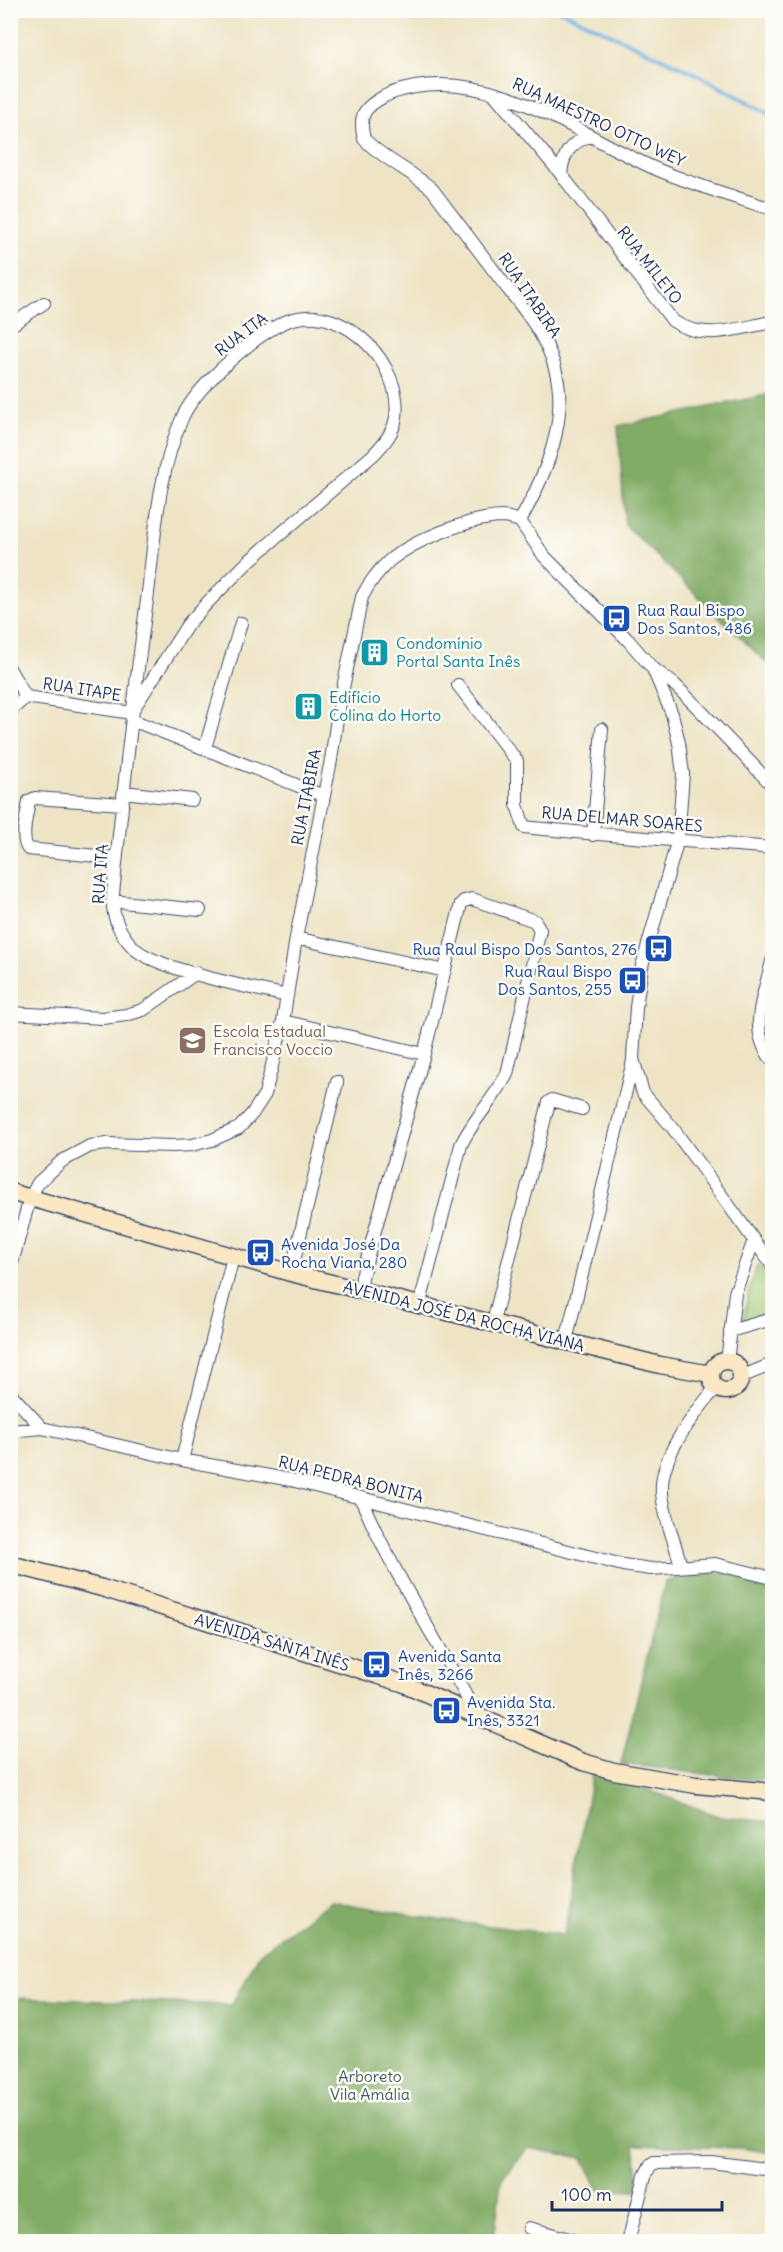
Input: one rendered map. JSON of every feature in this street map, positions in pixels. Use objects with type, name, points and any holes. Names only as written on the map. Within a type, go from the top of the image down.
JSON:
[{"type":"street","name":"RUA MAESTRO OTTO WEY","points":[[374,101],[388,93],[432,84],[469,87],[493,92],[546,113],[629,157],[671,175],[772,209]]},
{"type":"street","name":"RUA MILETO","points":[[493,92],[561,174],[673,321],[686,330],[701,333],[772,322]]},
{"type":"street","name":"RUA ITABIRA","points":[[10,1270],[30,1198],[38,1183],[62,1161],[90,1146],[107,1144],[192,1145],[212,1140],[239,1128],[252,1114],[265,1094],[283,1021],[296,938],[359,605],[370,581],[389,561],[422,540],[485,519],[504,517],[520,521],[545,470],[554,441],[558,401],[555,365],[526,313],[432,189],[364,139],[362,115],[366,107],[374,101]]},
{"type":"street","points":[[561,174],[567,150],[580,139],[589,136]]},
{"type":"street","points":[[10,326],[44,303]]},
{"type":"street","name":"RUA ITA","points":[[132,714],[188,624],[208,602],[249,561],[373,455],[393,429],[396,400],[389,374],[368,345],[351,330],[335,322],[318,318],[297,318],[285,321],[265,334],[212,377],[187,410],[177,431],[157,508],[132,714],[124,798],[116,858],[112,901],[114,918],[134,949],[158,962],[287,996]]},
{"type":"street","points":[[520,521],[544,556],[628,640],[653,669],[674,684],[772,785]]},
{"type":"street","points":[[205,748],[242,622]]},
{"type":"street","points":[[566,1341],[633,1059],[636,1007],[642,966],[678,840],[683,774],[680,743],[672,714],[653,669]]},
{"type":"street","points":[[10,670],[26,697],[10,711]]},
{"type":"street","name":"RUA DELMAR SOARES","points":[[458,685],[517,761],[517,805],[524,827],[593,835],[772,848]]},
{"type":"street","name":"RUA ITAPE","points":[[26,697],[132,714],[205,748],[324,796]]},
{"type":"street","points":[[593,835],[602,729]]},
{"type":"street","points":[[116,858],[28,849],[25,845],[25,837],[28,801],[34,798],[192,800]]},
{"type":"street","points":[[361,1290],[362,1277],[424,1054],[462,904],[464,900],[472,899],[535,921],[539,926],[539,933],[509,1067],[495,1096],[471,1125],[461,1145],[420,1303]]},
{"type":"street","points":[[112,901],[200,910]]},
{"type":"street","points":[[296,938],[445,970]]},
{"type":"street","points":[[772,962],[761,1005],[759,1037],[772,1060]]},
{"type":"street","points":[[10,1013],[103,1018],[126,1016],[142,1010],[196,973]]},
{"type":"street","points":[[283,1021],[424,1054]]},
{"type":"street","points":[[633,1059],[643,1093],[672,1127],[772,1265]]},
{"type":"street","points":[[291,1273],[337,1082]]},
{"type":"street","points":[[493,1322],[549,1102],[552,1100],[582,1109]]},
{"type":"street","name":"AVENIDA JOSÉ DA ROCHA VIANA","points":[[10,1192],[291,1273],[420,1303],[714,1381]]},
{"type":"street","points":[[728,1362],[735,1293],[754,1240]]},
{"type":"street","points":[[182,1460],[233,1257]]},
{"type":"street","points":[[730,1331],[772,1319]]},
{"type":"street","points":[[681,1566],[665,1508],[662,1481],[675,1444],[714,1381],[715,1366],[728,1362],[737,1366],[741,1377],[738,1385],[731,1390],[722,1390],[714,1381]]},
{"type":"street","points":[[741,1377],[772,1364]]},
{"type":"street","points":[[10,1393],[42,1428]]},
{"type":"street","name":"RUA PEDRA BONITA","points":[[10,1431],[42,1428],[182,1460],[291,1479],[361,1499],[623,1565],[651,1569],[702,1564],[725,1565],[772,1578]]},
{"type":"street","points":[[361,1499],[412,1601],[455,1673],[476,1715]]},
{"type":"street","name":"AVENIDA SANTA INÊS","points":[[10,1564],[102,1588],[384,1677],[583,1762],[614,1771],[696,1785],[772,1792]]},
{"type":"street","points":[[628,2241],[647,2170],[654,2163],[711,2162],[772,2170]]},
{"type":"street","points":[[529,2228],[580,2241]]},
{"type":"green space","points":[[772,394],[772,668],[625,525],[618,426]]},
{"type":"green space","points":[[759,1265],[772,1284],[772,1311],[743,1321],[749,1292]]},
{"type":"green space","points":[[731,1573],[772,1584],[772,1782],[621,1764],[665,1582],[692,1574]]},
{"type":"green space","name":"Arboreto Vila Amália","points":[[593,1769],[720,1817],[772,1822],[772,2153],[741,2148],[634,2145],[640,2191],[599,2190],[583,2158],[528,2148],[501,2180],[494,2241],[11,2242],[11,1998],[231,2005],[260,1953],[331,1901],[438,1920],[564,1935]]},
{"type":"waterway","points":[[559,10],[696,74],[772,115]]},
{"type":"place","name":"Rua Raul Bispo Dos Santos, 486","points":[[616,619]]},
{"type":"place","name":"Condomínio Portal Santa Inês","points":[[375,652]]},
{"type":"place","name":"Edifício Colina do Horto","points":[[308,706]]},
{"type":"place","name":"Rua Raul Bispo Dos Santos, 276","points":[[658,949]]},
{"type":"place","name":"Rua Raul Bispo Dos Santos, 255","points":[[633,980]]},
{"type":"place","name":"Escola Estadual Francisco Voccio","points":[[192,1040]]},
{"type":"place","name":"Avenida José Da Rocha Viana, 280","points":[[260,1253]]},
{"type":"place","name":"Avenida Santa Inês, 3266","points":[[377,1665]]},
{"type":"place","name":"Avenida Sta. Inês, 3321","points":[[446,1711]]}]
